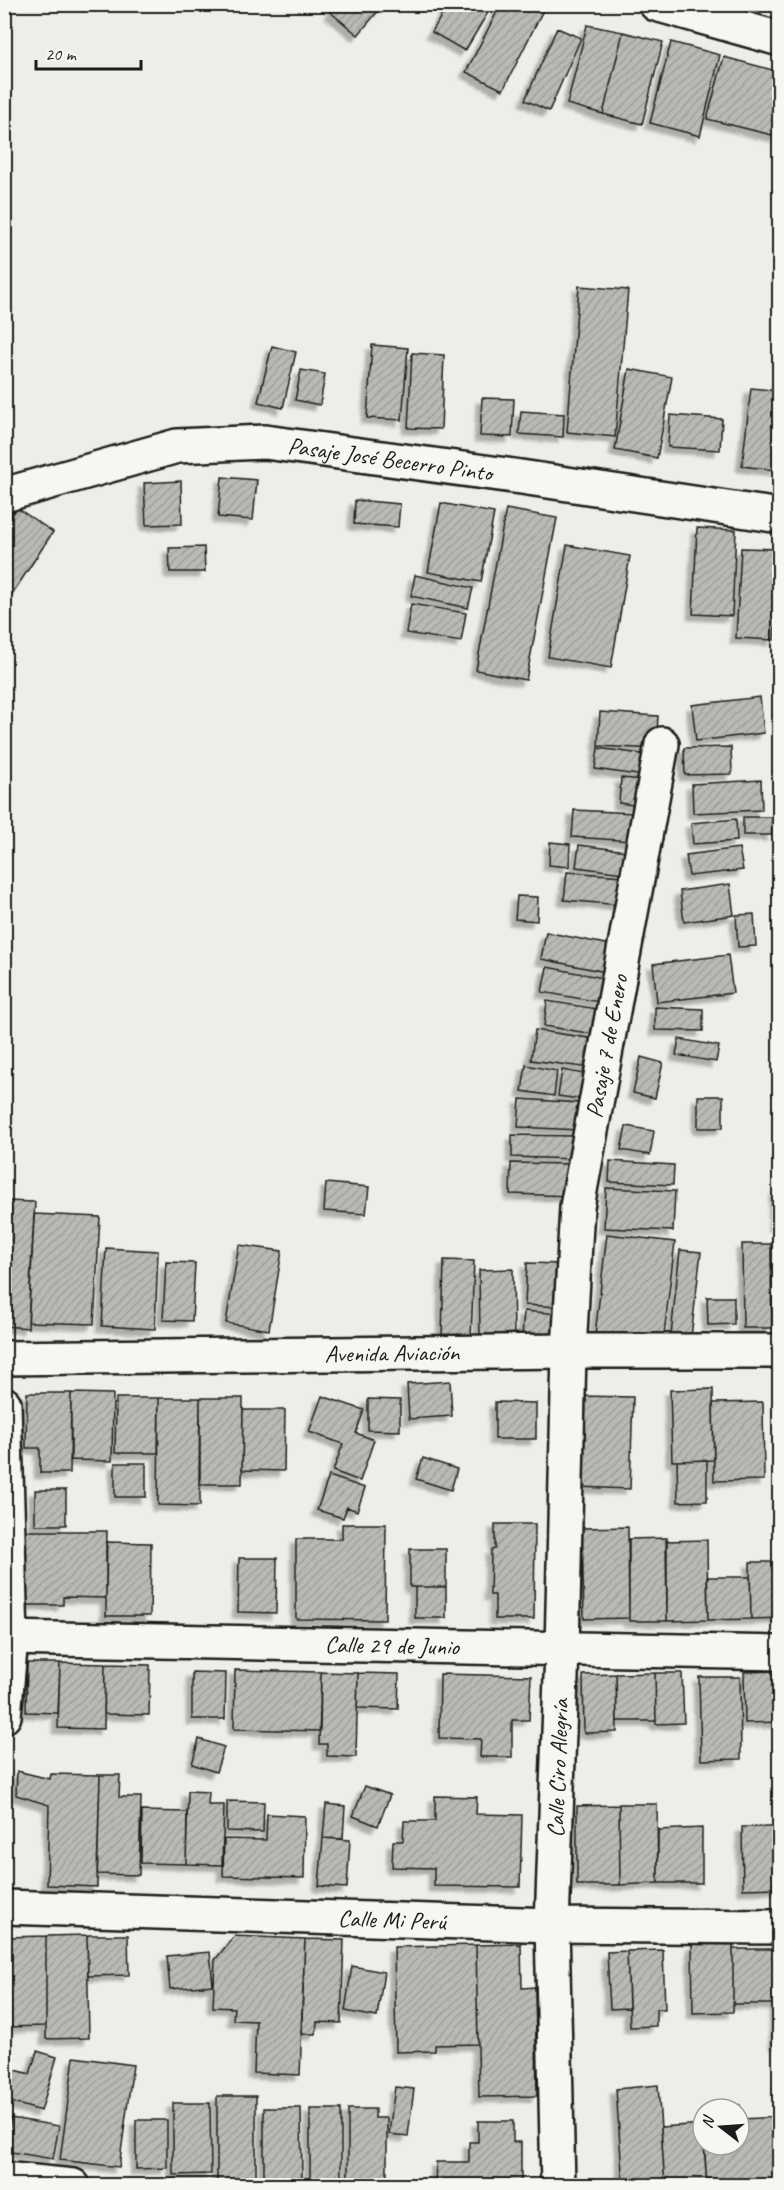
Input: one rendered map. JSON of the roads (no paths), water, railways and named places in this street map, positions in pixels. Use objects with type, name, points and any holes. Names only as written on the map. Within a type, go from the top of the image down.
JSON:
[{"type":"street","points":[[656,4],[780,39]]},
{"type":"street","name":"Pasaje José Becerro Pinto","points":[[4,495],[177,446],[265,442],[780,516]]},
{"type":"street","name":"Pasaje 7 de Enero","points":[[568,1351],[577,1207],[662,744]]},
{"type":"street","name":"Avenida Aviación","points":[[4,1358],[568,1351],[780,1351]]},
{"type":"street","name":"Calle Ciro Alegría","points":[[558,2186],[552,1924],[562,1650],[568,1351]]},
{"type":"street","points":[[4,1404],[8,1638],[4,1716]]},
{"type":"street","name":"Calle 29 de Junio","points":[[8,1638],[780,1653]]},
{"type":"street","name":"Calle Mi Perú","points":[[4,1907],[552,1924],[780,1927]]},
{"type":"street","points":[[4,2179],[73,2186]]}]
